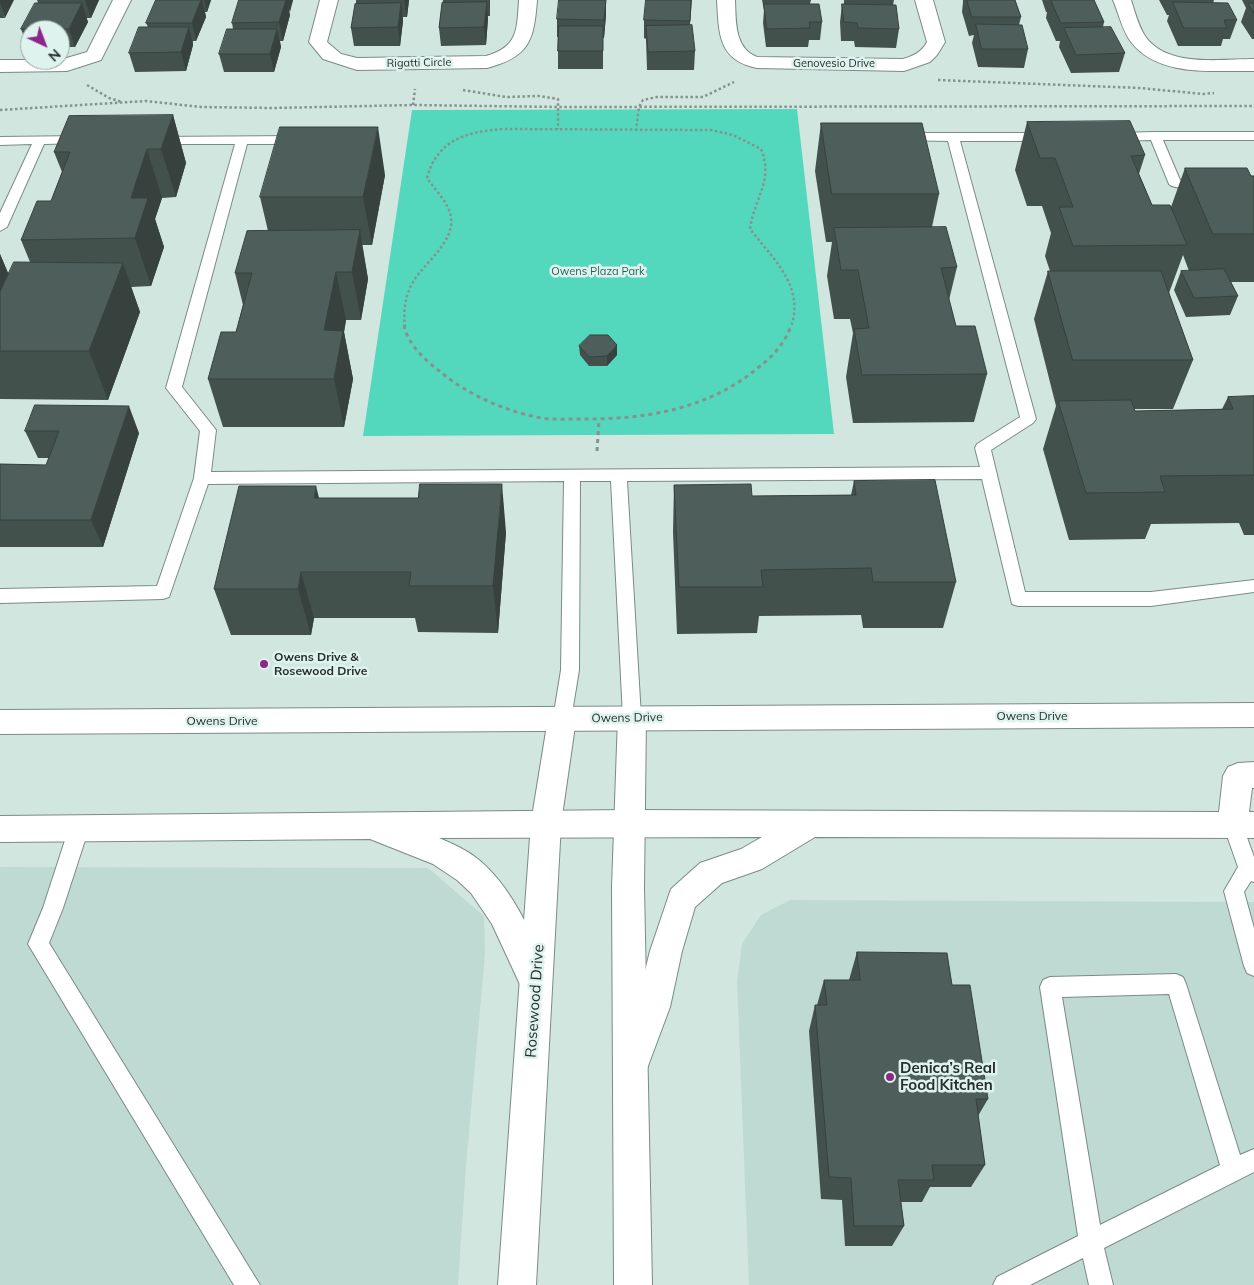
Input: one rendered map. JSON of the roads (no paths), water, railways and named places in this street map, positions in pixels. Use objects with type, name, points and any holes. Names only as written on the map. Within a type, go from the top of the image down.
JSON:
[{"type":"street","points":[[0,66],[67,65],[94,56],[122,0]]},
{"type":"street","name":"Rigatti Circle","points":[[329,0],[318,42],[324,53],[338,60],[357,64],[486,62],[501,59],[518,47],[524,36],[528,0]]},
{"type":"street","name":"Genovesio Drive","points":[[726,0],[730,42],[736,52],[747,60],[762,63],[904,65],[920,60],[932,52],[936,42],[924,0]]},
{"type":"street","points":[[1122,0],[1138,39],[1149,50],[1166,59],[1185,64],[1254,65]]},
{"type":"street","name":"Owens Drive","points":[[0,722],[1254,715]]},
{"type":"street","points":[[632,717],[628,887],[633,1285]]},
{"type":"street","name":"Rosewood Drive","points":[[518,1285],[546,823],[562,719]]},
{"type":"street","points":[[0,829],[546,823],[1244,825],[1238,776],[1254,775]]},
{"type":"street","points":[[630,1070],[653,1007],[666,951],[682,899],[710,873],[751,859],[812,823]]},
{"type":"street","points":[[368,825],[435,850],[455,860],[481,882],[499,905],[536,982]]},
{"type":"lane","points":[[1155,136],[1175,184],[1214,183]]},
{"type":"lane","points":[[1098,137],[1254,136]]},
{"type":"lane","points":[[885,137],[1059,137]]},
{"type":"lane","points":[[953,137],[1028,419],[983,448],[1018,599],[1151,600],[1254,586]]},
{"type":"lane","points":[[0,226],[40,140]]},
{"type":"lane","points":[[0,141],[95,140]]},
{"type":"lane","points":[[144,140],[311,140]]},
{"type":"lane","points":[[0,596],[163,592],[202,478],[208,430],[174,388],[242,140]]},
{"type":"lane","points":[[202,478],[989,472]]},
{"type":"lane","points":[[619,474],[632,717]]},
{"type":"lane","points":[[562,719],[570,670],[572,476]]},
{"type":"lane","points":[[1244,825],[1251,871],[1234,891],[1254,966]]},
{"type":"lane","points":[[79,828],[53,908],[38,944],[248,1285]]},
{"type":"lane","points":[[1101,1285],[1090,1242],[1050,988],[1176,984],[1233,1170]]},
{"type":"lane","points":[[1005,1285],[1254,1160]]},
{"type":"place","name":"Owens Drive & Rosewood Drive","points":[[264,664]]},
{"type":"place","name":"Denica’s Real Food Kitchen","points":[[890,1077]]},
{"type":"park label","name":"Owens Plaza Park","points":[[598,272]]}]
